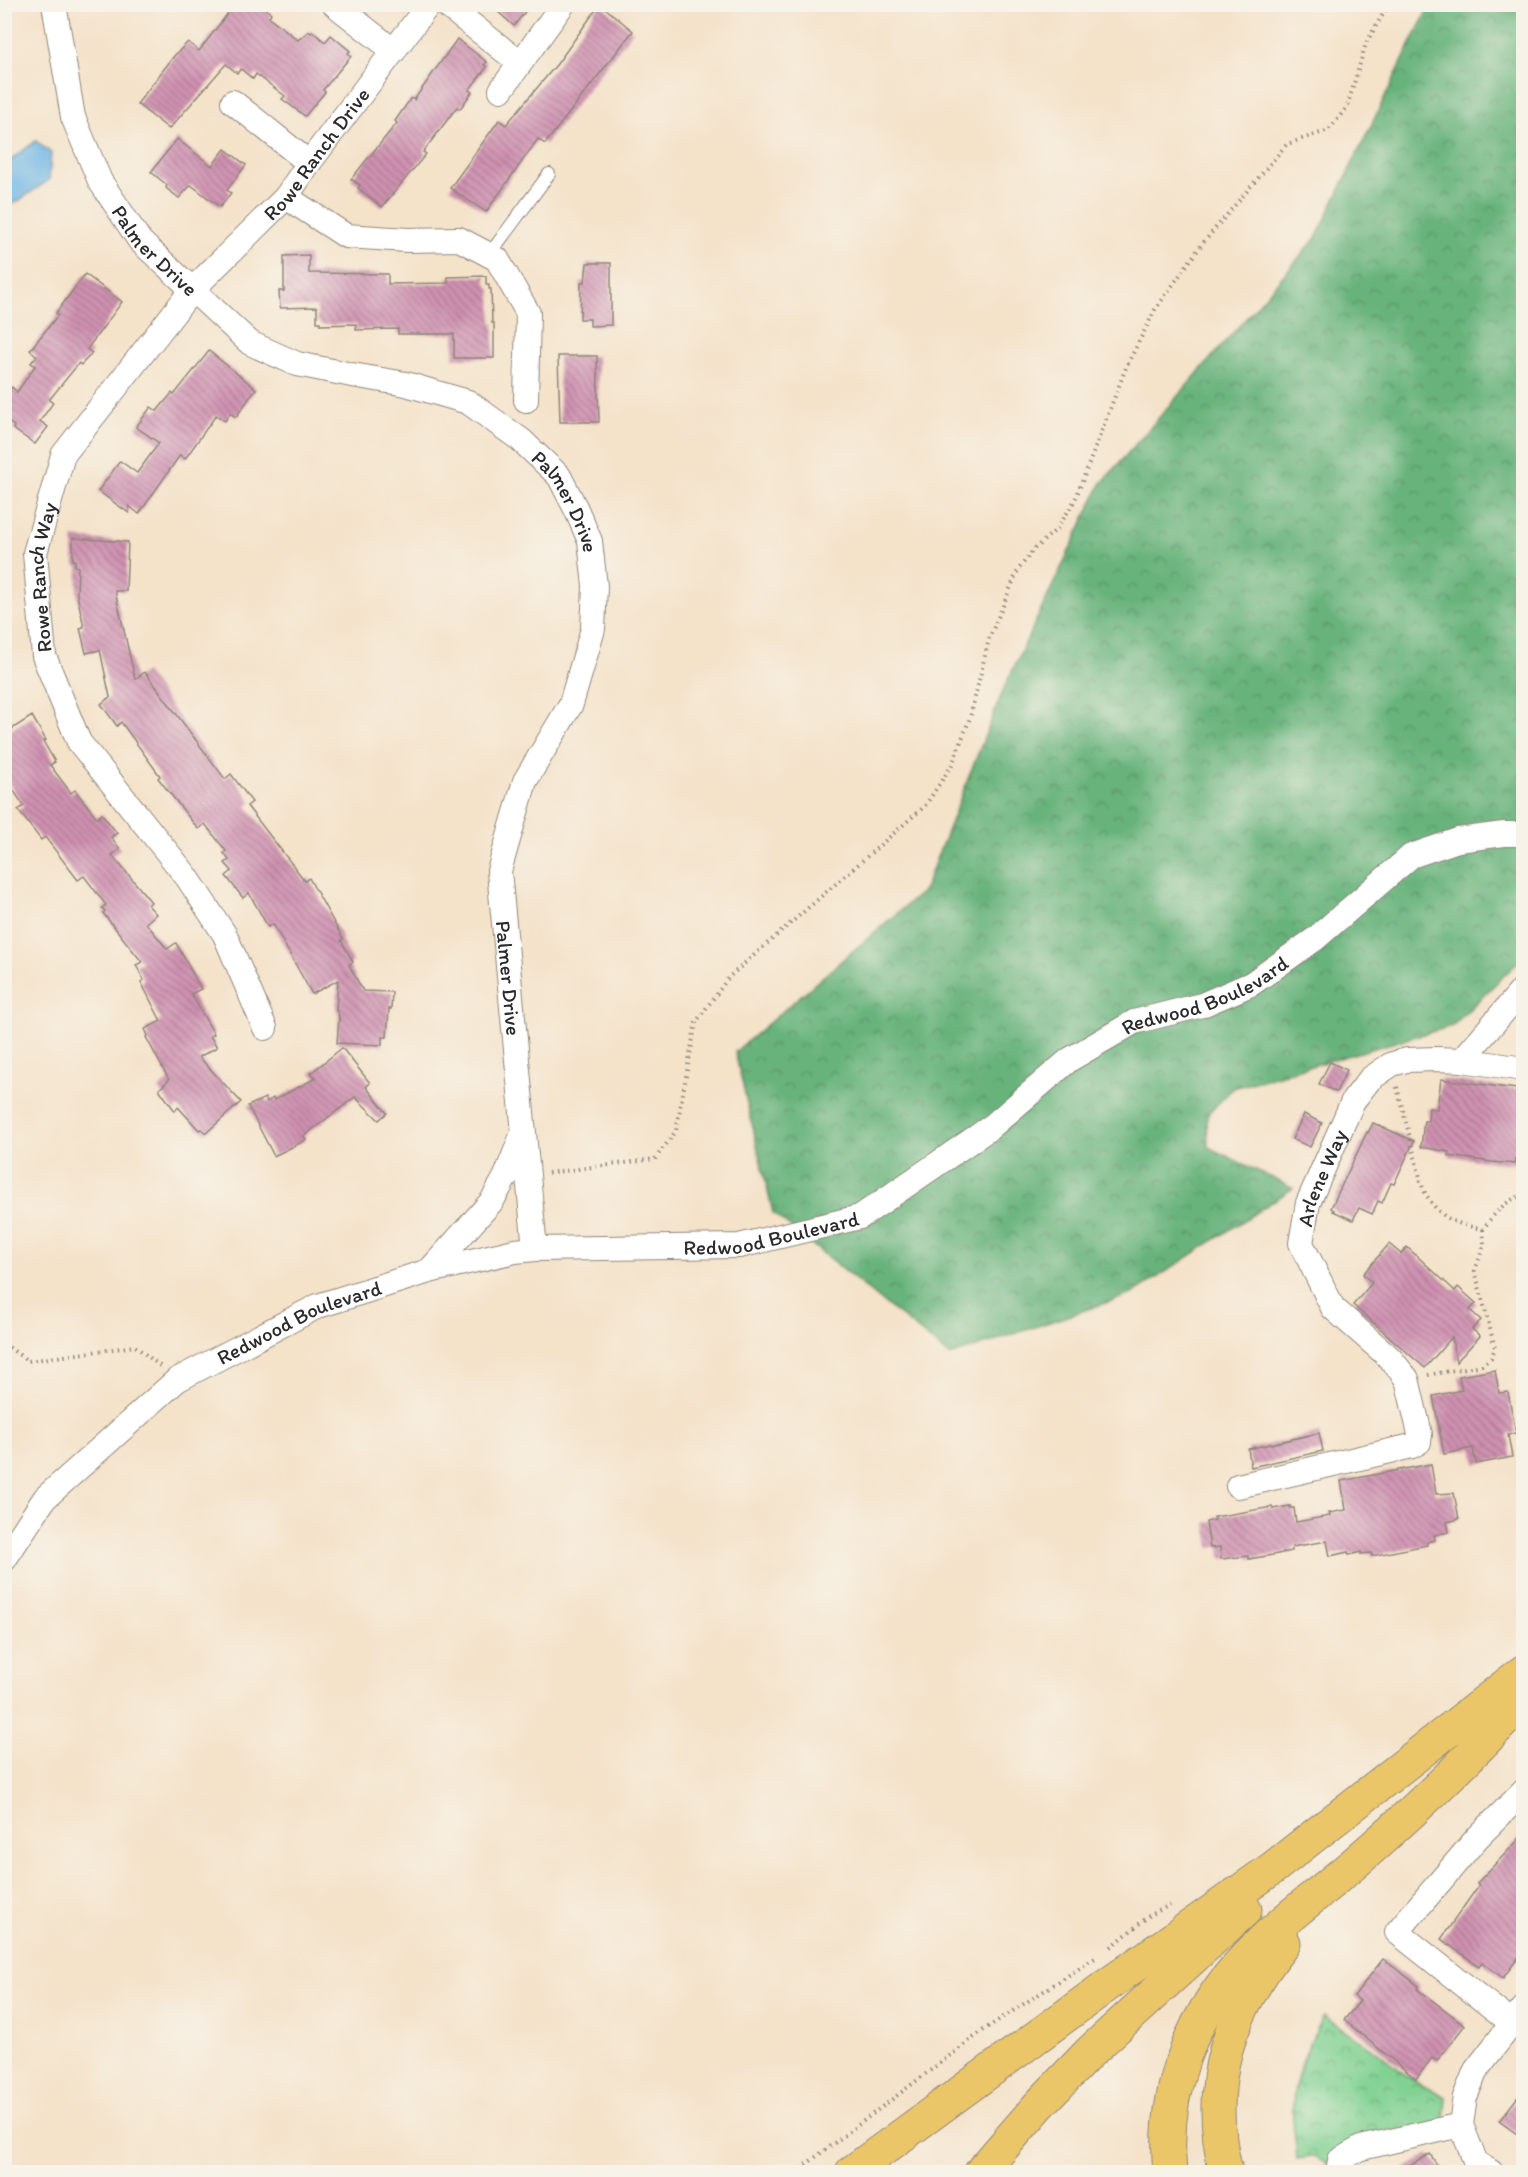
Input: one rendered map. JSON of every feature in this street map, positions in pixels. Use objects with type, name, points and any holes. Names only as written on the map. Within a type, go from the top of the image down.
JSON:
[{"type":"highway","points":[[852,2172],[1113,1981],[1273,1868],[1524,1671]]},
{"type":"highway","points":[[1170,2172],[1168,2140],[1173,2095],[1185,2052],[1205,2011],[1232,1973],[1255,1948],[1358,1861],[1461,1765],[1524,1700]]},
{"type":"highway","points":[[981,2172],[1039,2105],[1097,2045],[1421,1752]]},
{"type":"highway","points":[[1226,2172],[1219,2140],[1217,2102],[1222,2062],[1233,2025],[1251,1989],[1273,1957],[1358,1861]]},
{"type":"street","name":"Palmer Drive","points":[[54,4],[73,117],[100,181],[140,241],[250,343],[297,364],[406,384],[468,402],[521,440],[560,476],[590,541],[595,586],[593,629],[571,704],[525,781],[499,871],[535,1249]]},
{"type":"street","points":[[334,4],[394,51]]},
{"type":"street","name":"Rowe Ranch Drive","points":[[192,290],[286,197],[429,4]]},
{"type":"street","points":[[445,4],[520,63]]},
{"type":"street","points":[[501,90],[563,4]]},
{"type":"street","points":[[233,102],[309,163]]},
{"type":"street","points":[[286,197],[346,236],[408,240],[459,239],[496,259],[528,313],[526,400]]},
{"type":"street","name":"Rowe Ranch Way","points":[[192,290],[63,455],[35,553],[44,656],[79,742],[187,877],[225,935],[265,1028]]},
{"type":"street","name":"Redwood Boulevard","points":[[4,1560],[45,1498],[177,1380],[318,1306],[429,1271],[515,1251],[739,1246],[860,1217],[991,1127],[1069,1060],[1134,1022],[1202,1005],[1251,984],[1315,939],[1411,856],[1458,840],[1504,834],[1524,834]]},
{"type":"street","points":[[1462,1060],[1524,988]]},
{"type":"street","name":"Arlene Way","points":[[1238,1486],[1412,1446],[1419,1442],[1420,1434],[1407,1379],[1390,1358],[1333,1308],[1301,1244],[1308,1203],[1353,1101],[1370,1079],[1392,1065],[1407,1060],[1462,1060],[1524,1069]]},
{"type":"street","points":[[429,1271],[492,1201],[506,1176],[524,1132]]},
{"type":"street","points":[[1491,2172],[1476,2163],[1461,2125],[1465,2097],[1476,2070],[1518,2015],[1397,1932],[1477,1838],[1524,1791]]},
{"type":"street","points":[[1338,2172],[1340,2160],[1362,2148],[1461,2125]]},
{"type":"lane","points":[[489,255],[549,174]]},
{"type":"path","points":[[527,1175],[655,1159],[676,1131],[696,1022],[729,978],[925,806],[952,765],[970,718],[989,639],[1018,570],[1034,549],[1058,528],[1075,500],[1127,365],[1155,309],[1202,244],[1287,144],[1329,130],[1347,107],[1366,43],[1389,4]]},
{"type":"path","points":[[1397,1089],[1423,1189],[1430,1202],[1454,1223],[1483,1229]]},
{"type":"path","points":[[1407,1379],[1482,1365],[1491,1358],[1495,1348],[1475,1271],[1484,1244],[1483,1229],[1500,1208],[1513,1198],[1524,1195]]},
{"type":"path","points":[[4,1344],[28,1360],[135,1346],[177,1380]]},
{"type":"green space","points":[[1430,5],[1523,5],[1523,957],[1452,1026],[1233,1088],[1207,1115],[1208,1147],[1293,1188],[1132,1294],[950,1356],[773,1213],[735,1052],[924,890],[1004,688],[1101,484],[1316,238]]},
{"type":"green space","points":[[1324,2016],[1379,2053],[1407,2076],[1446,2097],[1444,2120],[1331,2165],[1314,2156],[1297,2159],[1293,2114],[1296,2084],[1308,2049]]},
{"type":"water","points":[[36,141],[51,153],[49,180],[15,203],[5,204],[5,164]]},
{"type":"building","points":[[235,4],[259,4],[271,13],[269,17],[298,40],[309,31],[325,42],[331,35],[350,51],[348,53],[351,56],[305,116],[282,99],[285,96],[256,74],[253,79],[241,69],[237,73],[226,64],[169,129],[137,104],[174,56],[188,42],[199,51]]},
{"type":"building","points":[[489,4],[531,4],[514,26]]},
{"type":"building","points":[[600,4],[633,31],[545,144],[538,139],[486,212],[450,188],[499,120],[506,125],[557,64]]},
{"type":"building","points":[[457,39],[487,62],[484,65],[487,67],[469,90],[472,92],[460,109],[457,107],[423,152],[426,154],[382,207],[358,188],[360,185],[351,179],[397,123],[395,121],[411,98],[414,100]]},
{"type":"building","points":[[177,139],[212,166],[225,149],[246,165],[227,190],[231,193],[220,207],[191,185],[179,198],[151,172]]},
{"type":"building","points":[[309,255],[309,273],[388,274],[388,284],[448,283],[448,277],[486,276],[486,285],[489,285],[491,289],[494,358],[454,358],[454,334],[398,334],[398,329],[356,330],[356,324],[320,325],[320,322],[317,322],[317,307],[280,308],[279,291],[284,291],[284,256]]},
{"type":"building","points":[[587,263],[611,263],[611,325],[590,326],[590,319],[580,319],[581,282],[585,282]]},
{"type":"building","points":[[85,274],[122,302],[87,349],[92,353],[81,365],[79,363],[49,400],[53,403],[40,421],[48,427],[35,444],[13,429],[14,426],[4,419],[4,397],[12,387],[17,392],[35,366],[31,363],[37,356],[30,350],[58,315],[56,313]]},
{"type":"building","points":[[209,351],[256,389],[236,417],[230,413],[225,421],[216,415],[185,459],[180,455],[139,514],[129,506],[129,513],[98,491],[120,461],[137,473],[159,443],[136,427],[151,407],[157,411],[172,393],[174,395]]},
{"type":"building","points":[[558,356],[597,356],[599,422],[560,422]]},
{"type":"building","points":[[73,538],[128,542],[126,591],[115,591],[135,679],[145,672],[225,779],[231,774],[252,802],[247,806],[305,881],[309,878],[343,939],[341,940],[353,962],[349,965],[363,991],[392,992],[387,1037],[382,1037],[382,1045],[337,1043],[338,980],[312,994],[273,924],[268,927],[249,893],[243,898],[226,876],[232,871],[225,863],[229,860],[224,853],[226,851],[205,824],[198,829],[158,778],[160,776],[121,722],[117,726],[101,704],[110,697],[100,650],[86,653],[80,628],[84,627],[77,595],[78,567],[75,566],[75,560],[73,560]]},
{"type":"building","points":[[32,716],[55,762],[50,765],[71,793],[75,790],[97,818],[102,814],[117,833],[111,837],[120,849],[112,855],[151,902],[148,905],[156,914],[146,923],[167,949],[176,943],[201,989],[191,994],[214,1034],[210,1036],[217,1047],[199,1057],[241,1102],[206,1133],[199,1130],[178,1107],[175,1111],[159,1089],[169,1080],[146,1037],[148,1036],[145,1029],[161,1021],[141,982],[144,980],[136,965],[142,962],[103,913],[105,911],[102,908],[106,905],[84,876],[78,880],[45,837],[41,840],[18,810],[24,806],[4,776],[4,734]]},
{"type":"building","points":[[342,1048],[370,1083],[366,1087],[387,1113],[379,1120],[355,1097],[304,1136],[306,1140],[274,1156],[248,1106],[265,1098],[267,1102],[273,1098],[274,1100],[316,1078],[311,1073]]},
{"type":"building","points":[[1330,1062],[1347,1070],[1336,1092],[1319,1084]]},
{"type":"building","points":[[1441,1079],[1524,1090],[1524,1160],[1515,1159],[1515,1164],[1492,1162],[1449,1156],[1449,1152],[1421,1147],[1424,1121],[1428,1121],[1429,1108],[1437,1109]]},
{"type":"building","points":[[1304,1114],[1322,1123],[1310,1147],[1292,1139]]},
{"type":"building","points":[[1373,1123],[1414,1141],[1394,1184],[1391,1183],[1382,1203],[1378,1201],[1372,1214],[1359,1208],[1353,1220],[1331,1208]]},
{"type":"building","points":[[1389,1244],[1401,1254],[1407,1247],[1455,1291],[1458,1287],[1476,1303],[1470,1310],[1481,1320],[1472,1329],[1480,1336],[1456,1362],[1452,1337],[1425,1368],[1353,1305],[1372,1283],[1363,1274]]},
{"type":"building","points":[[1495,1370],[1499,1393],[1508,1392],[1516,1433],[1508,1435],[1512,1457],[1476,1464],[1473,1448],[1444,1454],[1433,1396],[1462,1390],[1459,1376]]},
{"type":"building","points":[[1319,1433],[1323,1451],[1251,1467],[1248,1449]]},
{"type":"building","points":[[1431,1464],[1436,1494],[1454,1493],[1459,1519],[1447,1522],[1449,1532],[1434,1535],[1435,1540],[1427,1542],[1427,1545],[1372,1556],[1371,1553],[1361,1554],[1361,1552],[1349,1555],[1348,1552],[1330,1556],[1327,1541],[1292,1547],[1292,1551],[1248,1559],[1248,1556],[1221,1559],[1220,1547],[1210,1548],[1206,1522],[1215,1520],[1214,1517],[1290,1506],[1294,1508],[1296,1522],[1330,1516],[1329,1513],[1346,1510],[1341,1481]]},
{"type":"building","points":[[1524,1834],[1524,1950],[1503,1978],[1482,1962],[1479,1966],[1441,1939],[1479,1885],[1477,1883]]},
{"type":"building","points":[[1383,1959],[1419,1986],[1417,1989],[1465,2025],[1437,2061],[1432,2058],[1416,2079],[1344,2020],[1360,2001],[1354,1996]]},
{"type":"building","points":[[1524,2089],[1524,2139],[1499,2121]]},
{"type":"building","points":[[1430,2154],[1442,2172],[1399,2172]]}]
